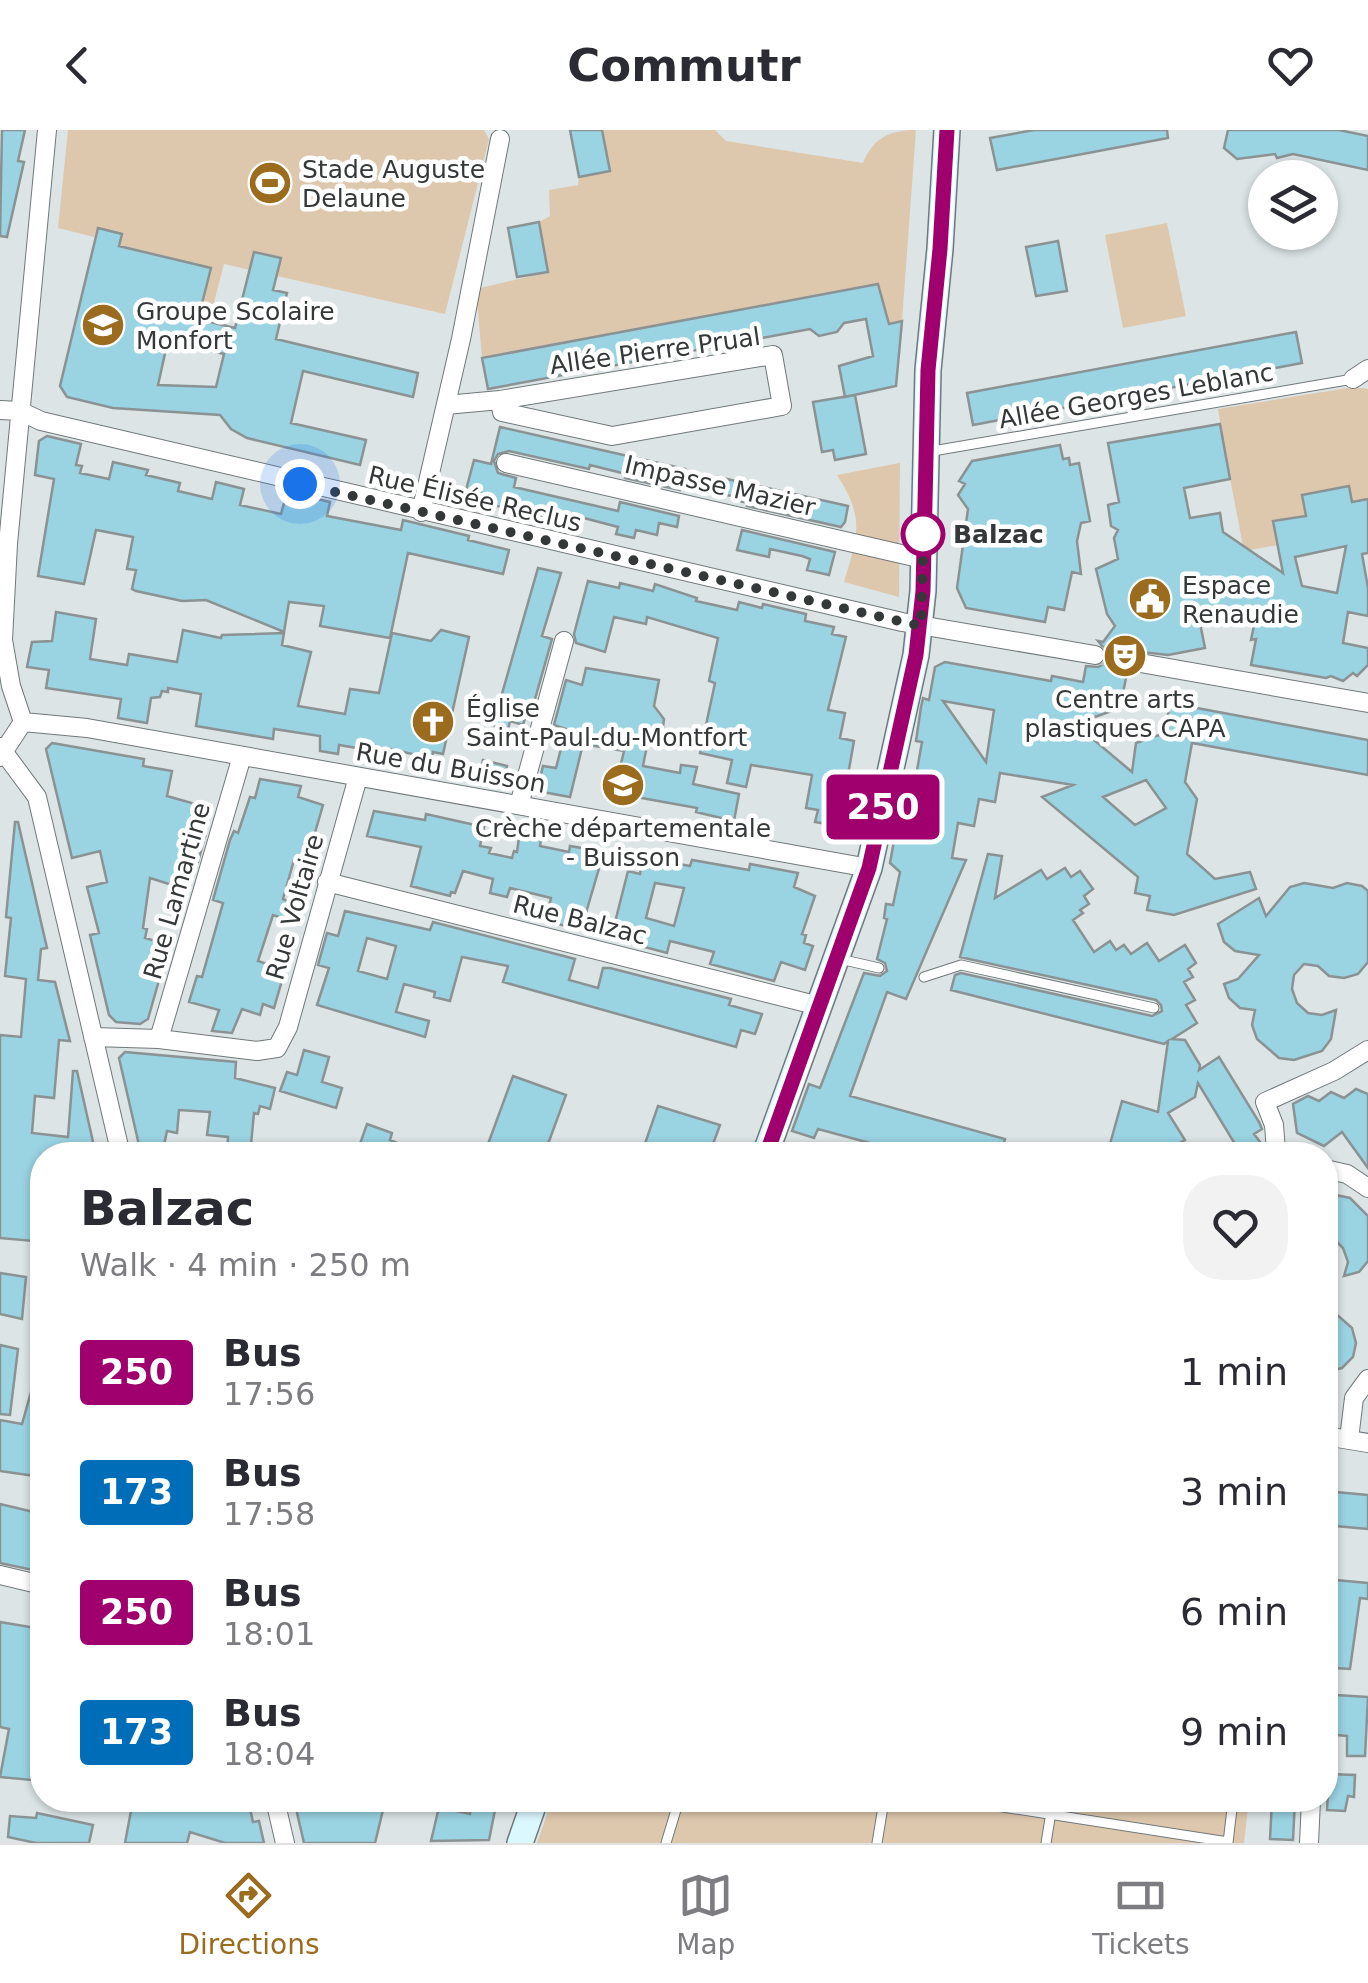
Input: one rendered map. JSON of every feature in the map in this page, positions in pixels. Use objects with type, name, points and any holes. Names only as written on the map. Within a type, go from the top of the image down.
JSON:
[{"type":"main road","points":[[771,1142],[869,868],[921,626],[925,453],[946,130]]},
{"type":"main road","points":[[520,1843],[531,1812]]},
{"type":"street","points":[[48,130],[4,538],[2,640],[23,722],[1,751],[37,797],[118,1142]]},
{"type":"street","points":[[420,512],[446,405],[497,134]]},
{"type":"street","name":"Allée Pierre Prual","points":[[446,405],[500,400],[773,355],[782,406],[612,436],[502,412],[500,400]]},
{"type":"street","name":"Rue Élisée Reclus","points":[[0,410],[20,411],[41,421],[420,512],[921,626],[1096,655]]},
{"type":"street","name":"Impasse Mazier","points":[[506,462],[923,559]]},
{"type":"street","points":[[519,806],[564,641]]},
{"type":"street","points":[[1129,661],[1368,703]]},
{"type":"street","name":"Rue du Buisson","points":[[23,722],[87,728],[869,868]]},
{"type":"street","name":"Rue Lamartine","points":[[159,1039],[242,756]]},
{"type":"street","name":"Rue Voltaire","points":[[159,1039],[256,1051],[277,1048],[288,1027],[358,777]]},
{"type":"street","name":"Rue Balzac","points":[[328,882],[820,1006]]},
{"type":"street","points":[[93,1036],[159,1039]]},
{"type":"street","points":[[1276,1142],[1265,1102],[1334,1071],[1368,1050]]},
{"type":"street","points":[[1338,1172],[1368,1188]]},
{"type":"street","points":[[1348,1439],[1354,1398],[1368,1380]]},
{"type":"street","points":[[1338,1438],[1368,1442]]},
{"type":"street","points":[[0,1575],[30,1582]]},
{"type":"street","points":[[278,1812],[285,1843]]},
{"type":"street","points":[[1309,1843],[1310,1812]]},
{"type":"lane","name":"Allée Georges Leblanc","points":[[925,453],[1361,374]]},
{"type":"lane","points":[[837,958],[878,968]]},
{"type":"lane","points":[[924,977],[961,964],[1154,1008]]},
{"type":"lane","points":[[666,1843],[675,1812]]},
{"type":"lane","points":[[877,1843],[881,1812]]},
{"type":"lane","points":[[1038,1812],[1228,1842],[1231,1812]]},
{"type":"lane","points":[[1046,1843],[1051,1814]]},
{"type":"shaded area","name":"Stade Auguste Delaune","points":[[68,130],[484,130],[489,139],[445,314],[224,264],[212,310],[143,292],[106,298],[121,234],[98,228],[94,237],[58,228]]},
{"type":"shaded area","points":[[602,130],[715,130],[726,141],[863,163],[872,147],[884,137],[916,130],[902,321],[889,324],[877,284],[482,358],[476,289],[548,272],[539,222],[550,216],[549,190],[578,185],[579,177],[610,171]]},
{"type":"shaded area","points":[[1167,223],[1186,316],[1123,328],[1105,235]]},
{"type":"shaded area","points":[[1353,387],[1368,389],[1368,500],[1352,502],[1349,486],[1302,495],[1306,516],[1273,521],[1278,545],[1244,551],[1228,468],[1223,464],[1226,459],[1218,409]]},
{"type":"shaded area","points":[[900,463],[899,597],[844,582],[856,527],[852,503],[837,475]]},
{"type":"shaded area","points":[[548,1812],[1248,1812],[1244,1843],[537,1843]]},
{"type":"building","points":[[2,130],[25,130],[18,161],[24,162],[7,237],[0,236]]},
{"type":"building","points":[[570,130],[602,130],[610,171],[579,177]]},
{"type":"building","points":[[1034,130],[1167,130],[1168,138],[997,170],[990,138]]},
{"type":"building","points":[[1228,130],[1339,130],[1368,136],[1368,170],[1338,164],[1338,160],[1293,154],[1237,159],[1224,148]]},
{"type":"building","points":[[539,222],[548,272],[517,277],[508,228]]},
{"type":"building","points":[[98,228],[122,234],[119,246],[211,268],[198,319],[235,328],[254,252],[281,258],[273,290],[287,293],[276,339],[418,373],[413,397],[303,371],[291,423],[366,440],[360,465],[247,438],[231,429],[220,415],[113,408],[67,397],[60,386]],"holes":[[[168,340],[224,354],[216,387],[158,385]]]},
{"type":"building","points":[[1058,241],[1067,291],[1036,296],[1026,247]]},
{"type":"building","points":[[878,284],[889,324],[902,321],[896,386],[845,397],[839,366],[873,356],[866,319],[844,323],[837,332],[819,336],[810,329],[488,389],[482,358]]},
{"type":"building","points":[[1296,332],[1302,363],[973,425],[967,393]]},
{"type":"building","points":[[855,395],[866,454],[835,460],[833,450],[822,452],[813,402]]},
{"type":"building","points":[[1220,424],[1230,479],[1184,488],[1190,518],[1220,513],[1223,532],[1283,573],[1273,521],[1306,516],[1302,495],[1349,486],[1352,502],[1368,499],[1368,553],[1362,554],[1368,616],[1348,612],[1343,643],[1368,648],[1368,665],[1357,676],[1353,673],[1343,681],[1251,665],[1258,606],[1199,618],[1205,648],[1168,655],[1124,650],[1117,660],[1120,670],[1127,673],[1120,708],[1075,724],[1132,772],[1136,743],[1165,733],[1170,703],[1368,740],[1368,775],[1192,743],[1185,782],[1197,799],[1187,854],[1215,879],[1250,872],[1256,889],[1174,915],[1147,910],[1150,896],[1135,893],[1138,877],[1042,797],[1073,785],[1000,773],[995,802],[979,799],[974,826],[958,823],[952,858],[966,860],[906,999],[887,992],[850,1096],[1005,1139],[1004,1142],[866,1142],[818,1129],[814,1138],[792,1131],[809,1084],[820,1088],[864,973],[880,976],[887,971],[885,963],[877,959],[887,919],[886,904],[893,905],[900,872],[890,863],[898,819],[908,821],[922,742],[916,741],[921,707],[923,698],[929,700],[935,667],[945,662],[1051,681],[1052,676],[1083,682],[1086,666],[1104,664],[1107,652],[1098,641],[1103,642],[1115,626],[1107,614],[1096,569],[1118,559],[1114,538],[1118,530],[1111,526],[1108,505],[1119,502],[1108,443]],"holes":[[[1346,546],[1337,593],[1302,586],[1295,557]],[[943,701],[994,710],[986,762]],[[1146,780],[1166,808],[1135,825],[1103,797]]]},
{"type":"building","points":[[500,427],[685,469],[680,490],[625,478],[626,474],[590,465],[589,469],[509,451],[498,454],[494,461],[498,473],[516,478],[514,487],[618,511],[620,502],[679,516],[677,527],[659,523],[657,535],[636,530],[634,538],[616,534],[618,527],[580,517],[576,524],[493,505],[495,497],[466,490],[474,460],[491,464]]},
{"type":"building","points":[[47,436],[81,444],[76,465],[82,466],[80,473],[109,479],[113,462],[148,470],[146,475],[180,483],[178,491],[212,499],[216,482],[244,489],[240,505],[281,514],[287,492],[330,502],[327,516],[401,530],[403,520],[469,536],[468,540],[509,550],[503,574],[408,553],[390,638],[320,626],[324,606],[289,602],[284,632],[206,600],[182,601],[136,591],[132,589],[136,570],[127,569],[133,537],[96,530],[84,584],[38,576],[54,479],[35,475],[39,441]]},
{"type":"building","points":[[1060,445],[1063,459],[1069,458],[1070,465],[1079,463],[1090,521],[1081,523],[1077,541],[1081,574],[1072,572],[1064,610],[1048,607],[1045,622],[966,608],[957,588],[968,509],[958,495],[965,484],[959,481],[972,461]]},
{"type":"building","points":[[718,477],[848,506],[845,522],[841,527],[747,506],[737,497],[716,493]]},
{"type":"building","points":[[742,530],[835,552],[829,575],[807,570],[810,559],[802,556],[770,549],[769,557],[737,550]]},
{"type":"building","points":[[538,568],[561,573],[542,636],[552,639],[533,706],[529,705],[523,725],[510,721],[508,730],[493,725]]},
{"type":"building","points":[[588,581],[653,591],[655,584],[697,598],[696,601],[737,610],[739,602],[762,608],[763,604],[806,614],[805,621],[834,627],[832,634],[846,637],[828,710],[845,713],[840,738],[854,741],[839,826],[815,822],[818,810],[806,808],[812,775],[751,765],[746,787],[727,783],[732,760],[700,753],[715,683],[709,681],[718,638],[647,617],[646,624],[614,617],[605,652],[576,643],[574,634]]},
{"type":"building","points":[[56,612],[96,619],[90,659],[127,665],[129,654],[177,662],[183,630],[221,638],[284,633],[282,645],[311,652],[298,706],[345,714],[350,689],[379,693],[392,633],[431,641],[441,630],[469,637],[443,754],[433,752],[432,759],[392,749],[392,754],[339,745],[338,754],[320,751],[320,736],[274,729],[273,739],[196,726],[201,694],[168,688],[168,692],[162,691],[160,697],[151,698],[147,723],[118,718],[121,699],[46,688],[49,670],[27,667],[32,642],[52,641]]},
{"type":"building","points":[[586,668],[659,680],[654,706],[664,719],[663,727],[649,735],[643,766],[680,773],[681,765],[697,767],[693,784],[739,794],[734,821],[696,812],[697,808],[614,793],[624,751],[583,744],[570,797],[537,791],[543,766],[556,768],[566,729],[554,725],[566,680],[582,685]]},
{"type":"building","points":[[52,743],[144,759],[143,766],[172,771],[167,796],[199,805],[192,829],[206,833],[198,862],[183,858],[175,886],[150,878],[145,938],[169,945],[148,1019],[140,1024],[116,1022],[109,1015],[90,935],[99,933],[87,887],[107,882],[100,851],[72,858],[46,749]]},
{"type":"building","points":[[483,760],[507,766],[504,780],[479,776]]},
{"type":"building","points":[[260,779],[301,786],[298,797],[323,805],[314,836],[318,837],[310,865],[294,860],[283,899],[296,905],[292,921],[273,915],[258,961],[285,970],[274,1008],[263,1004],[260,1015],[242,1009],[232,1033],[212,1031],[219,1010],[189,1002],[197,976],[202,977],[223,903],[213,900],[230,840],[234,831],[238,833]]},
{"type":"building","points":[[374,811],[425,820],[426,814],[484,827],[480,846],[491,848],[489,853],[512,858],[517,852],[520,830],[542,834],[540,846],[569,852],[570,846],[599,851],[600,865],[581,930],[554,923],[556,918],[547,915],[551,898],[510,888],[507,897],[490,893],[493,879],[463,871],[455,893],[450,896],[411,886],[421,847],[367,836]]},
{"type":"building","points":[[18,822],[47,948],[41,949],[38,980],[55,982],[70,1041],[59,1040],[54,1098],[35,1096],[32,1133],[68,1137],[73,1071],[77,1071],[93,1142],[30,1142],[30,1241],[0,1238],[0,1035],[21,1037],[26,979],[5,976],[11,918],[6,917]]},
{"type":"building","points":[[988,854],[1002,856],[995,898],[1041,870],[1047,879],[1065,868],[1071,877],[1080,871],[1093,889],[1084,896],[1089,904],[1073,920],[1094,952],[1110,941],[1116,950],[1124,945],[1131,954],[1147,943],[1159,961],[1185,945],[1196,963],[1188,969],[1193,977],[1184,982],[1195,1000],[1186,1005],[1197,1023],[1172,1039],[1185,1040],[1200,1065],[1199,1070],[1219,1057],[1259,1122],[1262,1129],[1254,1134],[1260,1142],[1234,1142],[1198,1083],[1195,1097],[1168,1113],[1185,1140],[1111,1142],[1122,1101],[1158,1112],[1168,1041],[1164,1044],[951,990],[955,975],[961,973],[1152,1016],[1162,1011],[1161,1005],[1156,1000],[960,957]]},
{"type":"building","points":[[643,857],[690,866],[692,860],[749,870],[750,864],[798,873],[794,887],[815,896],[802,934],[806,935],[804,943],[813,946],[805,970],[781,962],[774,981],[710,964],[714,952],[670,941],[667,953],[611,938],[628,871],[640,874]],"holes":[[[655,883],[684,888],[674,926],[646,918]]]},
{"type":"building","points":[[1304,883],[1333,888],[1347,883],[1368,891],[1368,962],[1358,974],[1344,978],[1329,976],[1318,966],[1304,964],[1294,975],[1292,989],[1297,1003],[1308,1013],[1322,1015],[1336,1010],[1331,1039],[1322,1051],[1294,1060],[1279,1058],[1257,1039],[1252,1025],[1255,1010],[1240,1008],[1229,998],[1224,984],[1238,979],[1259,955],[1235,951],[1224,942],[1218,924],[1259,898],[1266,916],[1290,887]]},
{"type":"building","points":[[345,911],[430,930],[433,922],[575,959],[569,980],[598,988],[603,968],[610,968],[731,999],[729,1005],[762,1014],[755,1034],[741,1030],[736,1047],[503,982],[508,966],[462,957],[450,1001],[434,997],[435,992],[404,984],[396,1012],[429,1021],[425,1037],[317,1005],[329,968],[318,965],[327,933],[338,936]],"holes":[[[367,938],[396,946],[387,979],[358,971]]]},
{"type":"building","points":[[304,1050],[329,1057],[322,1082],[342,1088],[336,1108],[280,1091],[287,1072],[297,1075]]},
{"type":"building","points":[[125,1052],[236,1062],[235,1078],[275,1088],[270,1109],[260,1106],[258,1114],[254,1113],[251,1142],[228,1142],[228,1137],[207,1135],[210,1112],[179,1110],[177,1133],[167,1131],[165,1142],[138,1142],[119,1058]]},
{"type":"building","points":[[513,1076],[566,1095],[549,1142],[489,1142]]},
{"type":"building","points":[[1356,1089],[1368,1094],[1368,1168],[1342,1132],[1329,1142],[1316,1142],[1297,1133],[1293,1104],[1308,1096],[1319,1101],[1331,1092],[1344,1098]]},
{"type":"building","points":[[658,1106],[720,1125],[714,1142],[646,1142]]},
{"type":"building","points":[[367,1124],[392,1133],[390,1140],[395,1142],[361,1142]]},
{"type":"building","points":[[1338,1195],[1350,1198],[1368,1216],[1368,1261],[1359,1272],[1344,1276],[1348,1262],[1338,1243]]},
{"type":"building","points":[[0,1273],[26,1277],[22,1319],[0,1314]]},
{"type":"building","points":[[1338,1316],[1352,1328],[1356,1343],[1353,1357],[1338,1369]]},
{"type":"building","points":[[0,1345],[18,1349],[10,1415],[0,1414]]},
{"type":"building","points":[[30,1396],[30,1475],[0,1471],[0,1420],[22,1424]]},
{"type":"building","points":[[1338,1492],[1368,1495],[1368,1529],[1338,1526]]},
{"type":"building","points":[[0,1504],[30,1511],[30,1569],[0,1563]]},
{"type":"building","points":[[1338,1580],[1368,1583],[1368,1599],[1360,1598],[1350,1669],[1338,1668]]},
{"type":"building","points":[[0,1622],[30,1627],[30,1780],[0,1777],[9,1729],[0,1727]]},
{"type":"building","points":[[1338,1695],[1368,1697],[1365,1756],[1347,1756],[1347,1736],[1338,1735]]},
{"type":"building","points":[[1338,1774],[1355,1775],[1354,1797],[1348,1796],[1345,1811],[1338,1811]]},
{"type":"building","points":[[131,1812],[251,1812],[253,1822],[259,1821],[264,1843],[225,1843],[190,1832],[187,1843],[125,1843]]},
{"type":"building","points":[[297,1812],[383,1812],[375,1843],[304,1843]]},
{"type":"building","points":[[438,1812],[495,1812],[489,1840],[431,1841]]},
{"type":"building","points":[[1271,1812],[1294,1812],[1293,1840],[1270,1839]]},
{"type":"building","points":[[37,1813],[93,1825],[89,1843],[36,1843],[8,1837],[10,1816],[36,1818]]},
{"type":"tunnel","points":[[1095,655],[1129,661]]},
{"type":"bus line","name":"250","points":[[771,1142],[869,868],[916,655],[923,591],[928,370],[947,130]]},
{"type":"place","name":"Stade Auguste Delaune","points":[[270,183]]},
{"type":"place","name":"Groupe Scolaire Monfort","points":[[103,325]]},
{"type":"place","name":"Balzac","points":[[923,534]]},
{"type":"place","name":"Espace Renaudie","points":[[1150,599]]},
{"type":"place","name":"Centre arts plastiques CAPA","points":[[1125,656]]},
{"type":"place","name":"Église Saint-Paul-du-Montfort","points":[[433,722]]},
{"type":"place","name":"Crèche départementale - Buisson","points":[[623,785]]},
{"type":"route","points":[[300,484],[921,626],[924,528],[923,534]]}]
